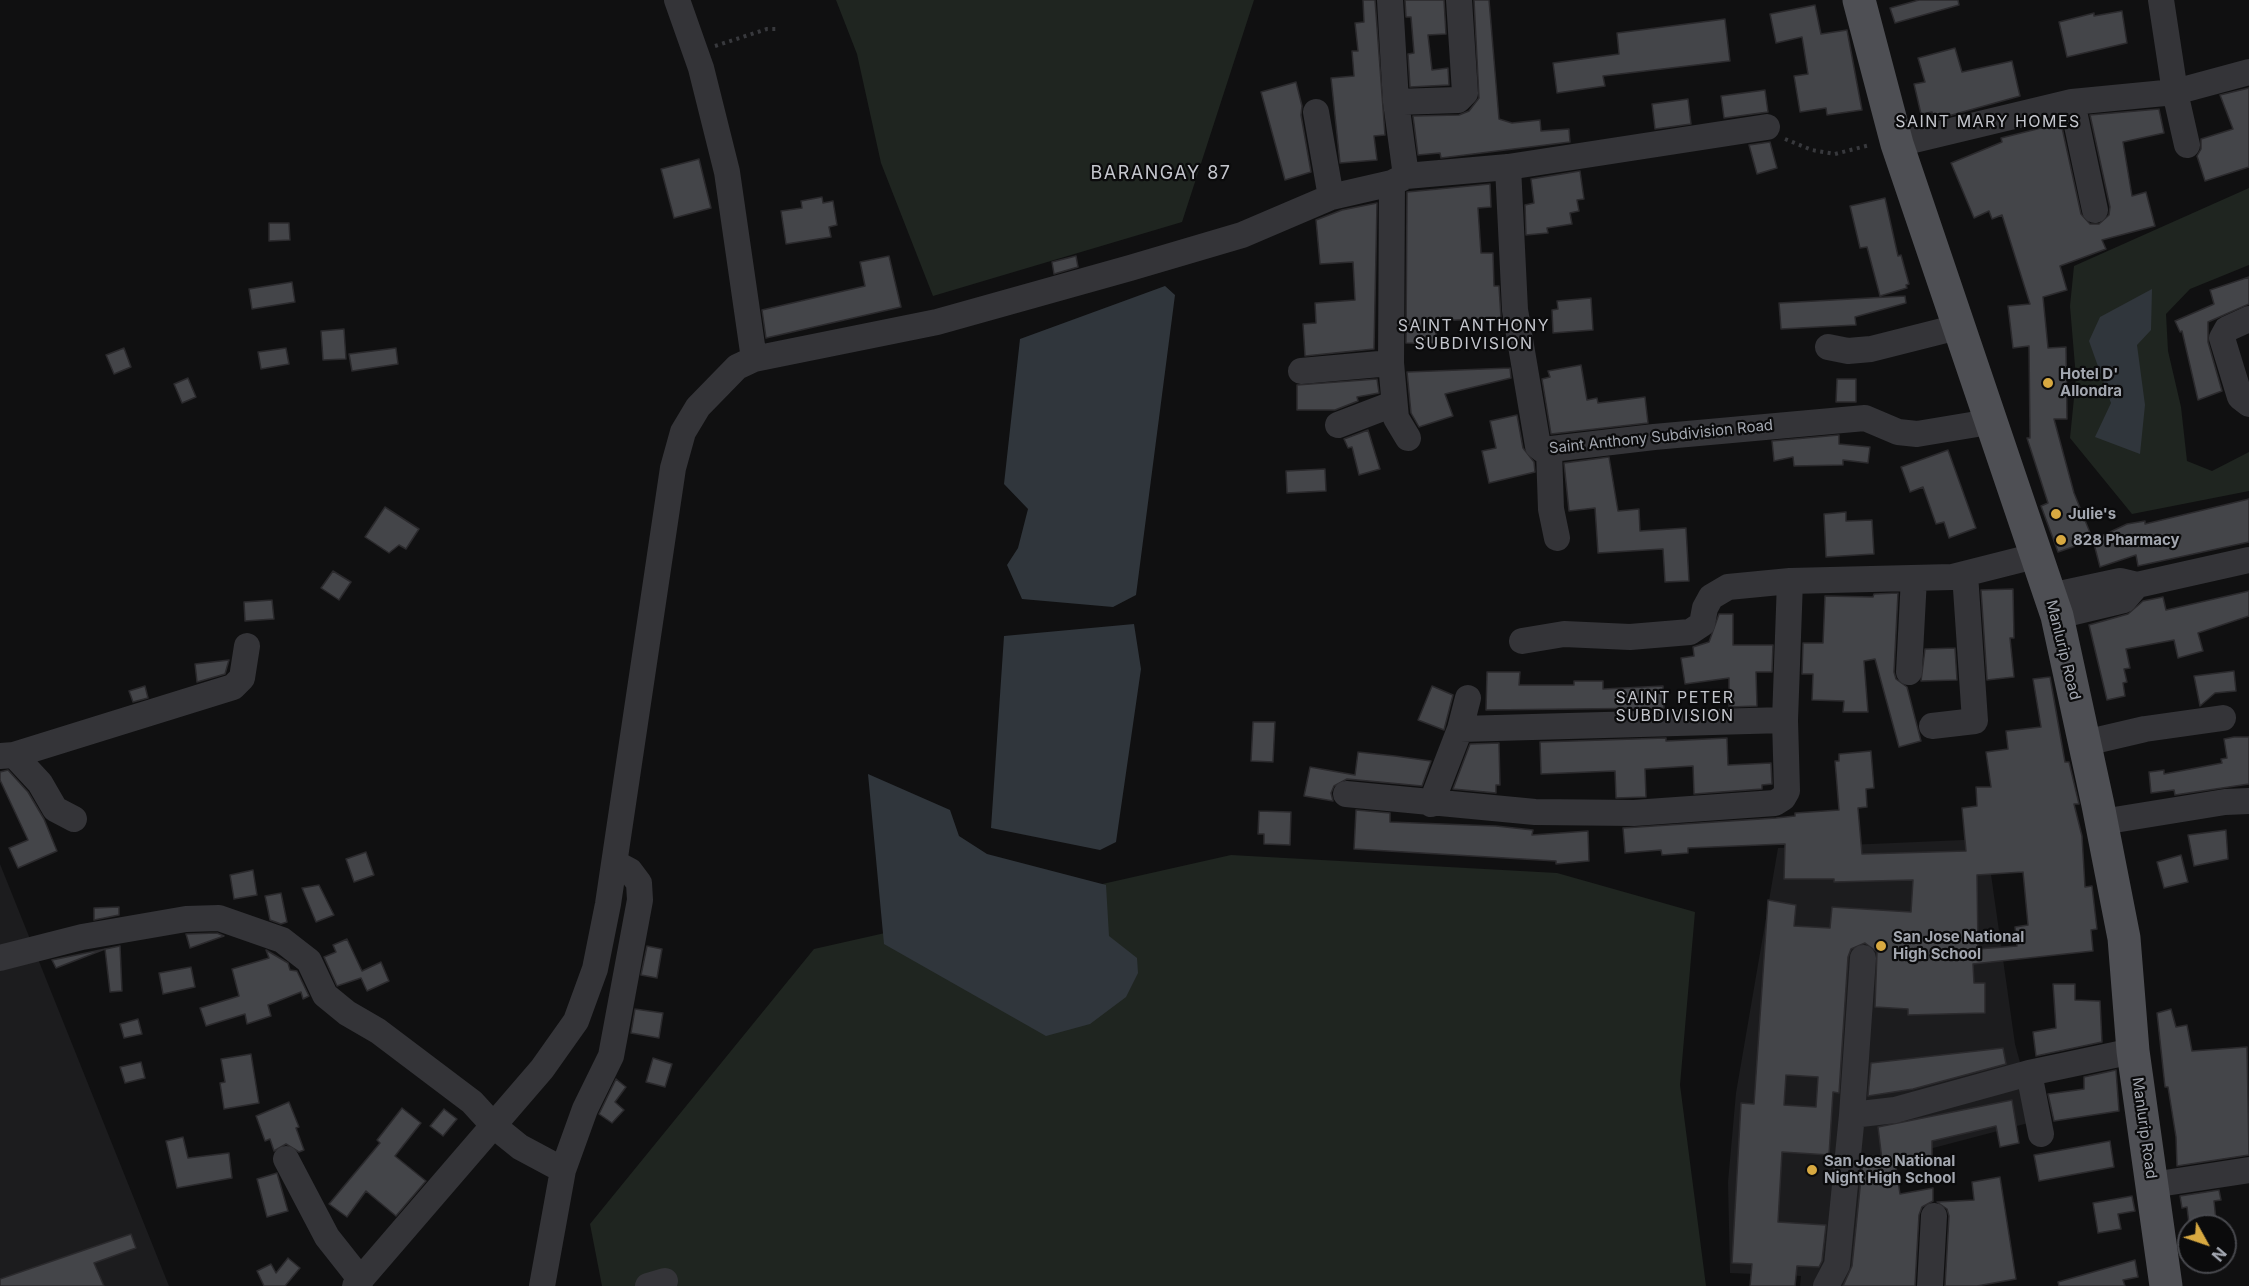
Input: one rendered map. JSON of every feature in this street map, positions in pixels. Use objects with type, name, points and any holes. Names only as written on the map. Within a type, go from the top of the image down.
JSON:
[{"type":"main road","name":"Manlurip Road","points":[[1859,0],[1897,144],[2053,606],[2102,822],[2124,938],[2133,1051],[2166,1286]]},
{"type":"street","points":[[677,0],[695,52],[727,172],[754,359]]},
{"type":"street","points":[[1390,0],[1399,179],[1391,363],[1396,418],[1408,438]]},
{"type":"street","points":[[1396,102],[1458,100],[1465,93],[1459,0]]},
{"type":"street","points":[[2161,0],[2175,92],[2187,146]]},
{"type":"street","points":[[1897,144],[2072,102],[2175,92],[2249,72]]},
{"type":"street","points":[[2072,102],[2095,210]]},
{"type":"street","points":[[1316,112],[1331,197]]},
{"type":"street","points":[[286,1159],[327,1237],[358,1283],[542,1069],[576,1021],[595,969],[615,863],[673,468],[683,432],[699,407],[719,383],[737,367],[754,359],[938,322],[1130,268],[1242,235],[1331,197],[1399,179],[1508,167],[1767,127]]},
{"type":"street","name":"Saint Anthony Subdivision Road","points":[[1508,167],[1515,310],[1538,446],[1549,451],[1654,437],[1865,418],[1898,432],[1917,434],[1989,422]]},
{"type":"street","points":[[2249,320],[2227,329],[2222,338],[2240,397],[2249,404]]},
{"type":"street","points":[[1828,347],[1848,351],[1871,350],[1958,327]]},
{"type":"street","points":[[1301,371],[1391,363]]},
{"type":"street","points":[[1338,425],[1393,404]]},
{"type":"street","points":[[1549,451],[1551,509],[1557,538]]},
{"type":"street","points":[[1522,641],[1564,634],[1630,637],[1690,632],[1702,624],[1705,608],[1716,592],[1728,587],[1790,581],[1914,578],[1965,574],[2035,556]]},
{"type":"street","points":[[2053,606],[2120,581],[2137,585],[2249,560]]},
{"type":"street","points":[[1932,726],[1975,721],[1965,574]]},
{"type":"street","points":[[1909,672],[1914,578]]},
{"type":"street","points":[[1346,794],[1431,804],[1535,812],[1634,813],[1775,802],[1783,798],[1787,790],[1785,720],[1790,581]]},
{"type":"street","points":[[7,755],[233,687],[242,678],[248,646]]},
{"type":"street","points":[[1431,804],[1460,729],[1468,698]]},
{"type":"street","points":[[2085,743],[2145,729],[2223,718]]},
{"type":"street","points":[[1460,729],[1785,720]]},
{"type":"street","points":[[7,755],[40,783],[55,809],[74,819]]},
{"type":"street","points":[[2102,822],[2225,802],[2249,801]]},
{"type":"street","points":[[542,1286],[564,1170],[585,1109],[611,1056],[640,900],[639,883],[630,871],[615,863]]},
{"type":"street","points":[[0,958],[82,937],[186,919],[219,918],[282,940],[306,958],[325,995],[347,1013],[378,1031],[472,1102],[494,1126],[520,1147],[564,1170]]},
{"type":"street","points":[[1826,1286],[1837,1265],[1852,1115],[1863,958]]},
{"type":"street","points":[[1852,1115],[1895,1110],[2029,1072],[2133,1051]]},
{"type":"street","points":[[2029,1072],[2041,1134]]},
{"type":"street","points":[[2152,1185],[2249,1170]]},
{"type":"street","points":[[1930,1286],[1934,1216]]},
{"type":"path","points":[[695,52],[767,29],[778,28]]},
{"type":"path","points":[[1767,127],[1786,140],[1803,147],[1835,154],[1873,144],[1897,144]]},
{"type":"shaded area","points":[[836,0],[1254,0],[1182,222],[933,296],[881,163],[857,54]]},
{"type":"shaded area","points":[[2249,188],[2249,265],[2190,289],[2166,314],[2168,351],[2181,407],[2187,461],[2212,471],[2249,452],[2249,491],[2132,514],[2070,438],[2076,378],[2070,306],[2074,266]]},
{"type":"shaded area","points":[[1165,286],[1175,295],[1136,595],[1113,607],[1022,599],[1007,565],[1018,548],[1028,509],[1004,484],[1020,339]]},
{"type":"shaded area","points":[[2152,289],[2151,330],[2137,345],[2145,405],[2140,454],[2095,437],[2111,403],[2089,341],[2100,317]]},
{"type":"shaded area","points":[[1134,624],[1141,669],[1116,842],[1100,850],[991,828],[1004,636]]},
{"type":"shaded area","points":[[868,774],[950,810],[959,836],[987,854],[1106,885],[1109,936],[1137,958],[1138,973],[1126,997],[1090,1024],[1046,1036],[884,944]]},
{"type":"shaded area","points":[[1986,839],[2015,1044],[2036,1121],[1895,1158],[1885,1286],[1800,1286],[1801,1276],[1730,1273],[1728,1182],[1736,1093],[1778,848]]},
{"type":"shaded area","points":[[1231,855],[1557,873],[1695,912],[1680,1085],[1706,1286],[602,1286],[590,1224],[814,949]]},
{"type":"shaded area","points":[[0,864],[169,1286],[0,1286]]},
{"type":"building","points":[[1363,0],[1375,0],[1385,135],[1374,136],[1377,160],[1340,163],[1331,78],[1354,76],[1352,51],[1358,51],[1355,23],[1364,22]]},
{"type":"building","points":[[1405,0],[1444,0],[1446,34],[1428,35],[1432,70],[1448,68],[1449,85],[1410,87],[1408,54],[1414,53],[1411,17],[1406,17]]},
{"type":"building","points":[[1474,0],[1489,0],[1499,119],[1512,123],[1540,120],[1541,131],[1569,129],[1570,142],[1441,158],[1440,153],[1418,155],[1413,116],[1459,115],[1469,111],[1479,98]]},
{"type":"building","points":[[1919,0],[1958,0],[1959,5],[1895,23],[1890,8]]},
{"type":"building","points":[[1815,5],[1821,34],[1847,30],[1862,110],[1827,115],[1826,108],[1800,112],[1794,76],[1808,74],[1802,37],[1776,43],[1770,14]]},
{"type":"building","points":[[2122,11],[2127,43],[2067,57],[2059,22],[2094,13],[2094,16]]},
{"type":"building","points":[[1725,19],[1730,61],[1603,76],[1605,86],[1557,93],[1553,63],[1619,54],[1617,33]]},
{"type":"building","points":[[1955,48],[1962,72],[2012,61],[2020,96],[1934,120],[1932,112],[1921,114],[1914,84],[1925,82],[1918,58]]},
{"type":"building","points":[[1296,82],[1302,106],[1301,115],[1311,172],[1285,180],[1261,92]]},
{"type":"building","points":[[2249,88],[2249,167],[2205,181],[2197,156],[2201,149],[2201,139],[2233,129],[2220,95]]},
{"type":"building","points":[[1765,90],[1768,112],[1724,118],[1721,96]]},
{"type":"building","points":[[1688,99],[1691,124],[1655,129],[1652,104]]},
{"type":"building","points":[[2159,109],[2164,133],[2123,142],[2132,196],[2146,192],[2155,226],[2102,240],[2106,249],[2060,266],[2067,290],[2043,297],[2048,348],[2066,347],[2067,419],[2054,419],[2074,493],[2093,540],[2058,552],[2041,506],[2048,503],[2027,438],[2030,438],[2029,346],[2013,348],[2008,306],[2030,304],[2002,215],[1992,219],[1989,211],[1974,218],[1951,163],[2002,142],[2001,138],[2061,123],[2081,214],[2090,224],[2099,224],[2109,215],[2110,207],[2090,115]]},
{"type":"building","points":[[1770,142],[1777,168],[1757,174],[1749,145]]},
{"type":"building","points":[[699,159],[711,208],[674,218],[661,169]]},
{"type":"building","points":[[1580,171],[1584,199],[1577,200],[1579,211],[1570,213],[1572,224],[1547,228],[1548,233],[1526,235],[1525,205],[1534,203],[1531,179]]},
{"type":"building","points":[[1490,184],[1491,207],[1478,208],[1481,253],[1493,253],[1494,286],[1499,286],[1501,318],[1436,321],[1436,344],[1406,343],[1407,192]]},
{"type":"building","points":[[822,197],[823,203],[833,201],[837,225],[829,227],[831,237],[786,244],[781,211],[802,208],[801,201]]},
{"type":"building","points":[[1885,198],[1898,256],[1901,255],[1909,284],[1906,285],[1907,288],[1880,296],[1867,247],[1860,248],[1850,206]]},
{"type":"building","points":[[1377,203],[1374,349],[1305,356],[1303,324],[1316,323],[1315,303],[1355,300],[1353,262],[1320,264],[1316,220],[1342,210]]},
{"type":"building","points":[[269,223],[289,223],[290,240],[269,241]]},
{"type":"building","points":[[889,256],[901,307],[766,338],[762,310],[865,286],[860,262]]},
{"type":"building","points":[[1076,256],[1078,267],[1054,274],[1052,262]]},
{"type":"building","points":[[2249,277],[2249,304],[2208,322],[2208,342],[2222,391],[2198,400],[2182,331],[2180,332],[2175,321],[2214,304],[2210,290]]},
{"type":"building","points":[[292,282],[295,302],[252,309],[249,289]]},
{"type":"building","points":[[1905,296],[1906,303],[1855,317],[1856,325],[1781,329],[1779,303]]},
{"type":"building","points":[[1591,298],[1593,330],[1553,333],[1552,310],[1558,309],[1557,301]]},
{"type":"building","points":[[344,329],[346,359],[323,360],[321,331]]},
{"type":"building","points":[[124,348],[131,367],[114,374],[106,355]]},
{"type":"building","points":[[286,348],[289,364],[261,369],[258,352]]},
{"type":"building","points":[[396,348],[398,364],[352,371],[349,354]]},
{"type":"building","points":[[1581,365],[1587,400],[1597,398],[1598,403],[1645,397],[1648,423],[1551,434],[1542,379],[1550,377],[1548,371]]},
{"type":"building","points":[[1510,368],[1511,378],[1445,394],[1453,416],[1419,427],[1411,413],[1407,372]]},
{"type":"building","points":[[188,378],[196,397],[182,403],[174,384]]},
{"type":"building","points":[[1377,379],[1379,393],[1357,397],[1358,401],[1335,410],[1297,410],[1297,385]]},
{"type":"building","points":[[1837,379],[1856,379],[1856,402],[1836,402]]},
{"type":"building","points":[[1517,415],[1523,448],[1534,462],[1535,472],[1489,483],[1482,451],[1496,448],[1490,421]]},
{"type":"building","points":[[1368,430],[1380,469],[1359,475],[1352,447],[1348,448],[1344,439]]},
{"type":"building","points":[[1839,435],[1839,444],[1870,447],[1868,463],[1843,460],[1843,465],[1794,466],[1793,457],[1774,461],[1772,441]]},
{"type":"building","points":[[1948,450],[1976,528],[1949,538],[1944,522],[1936,524],[1923,487],[1910,492],[1901,467]]},
{"type":"building","points":[[1609,457],[1618,511],[1639,509],[1640,531],[1686,528],[1689,581],[1665,582],[1663,549],[1598,553],[1595,508],[1569,511],[1564,463]]},
{"type":"building","points":[[1325,469],[1326,491],[1287,493],[1286,471]]},
{"type":"building","points":[[2249,499],[2249,542],[2138,566],[2136,555],[2100,567],[2093,540],[2127,524],[2145,521],[2145,524]]},
{"type":"building","points":[[385,507],[419,529],[406,549],[399,545],[389,553],[365,537]]},
{"type":"building","points":[[1846,512],[1846,521],[1872,520],[1874,554],[1826,557],[1824,514]]},
{"type":"building","points":[[333,571],[351,582],[339,600],[321,588]]},
{"type":"building","points":[[2013,589],[2014,638],[2010,638],[2014,677],[1987,680],[1981,590]]},
{"type":"building","points":[[2249,591],[2249,616],[2198,633],[2203,651],[2178,658],[2174,640],[2126,649],[2130,668],[2124,669],[2127,682],[2123,683],[2125,696],[2107,700],[2089,625],[2128,614],[2143,601],[2163,597],[2166,610]]},
{"type":"building","points":[[1898,593],[1894,672],[1896,679],[1907,687],[1921,741],[1899,747],[1875,659],[1864,661],[1868,712],[1843,712],[1844,701],[1812,700],[1813,674],[1802,674],[1803,643],[1823,643],[1825,596],[1873,597],[1874,594]]},
{"type":"building","points":[[272,600],[274,619],[245,621],[244,602]]},
{"type":"building","points":[[1719,614],[1733,614],[1733,645],[1773,645],[1772,672],[1756,672],[1757,706],[1729,707],[1729,678],[1685,684],[1681,658],[1694,656],[1693,647],[1709,642]]},
{"type":"building","points":[[1955,648],[1957,680],[1921,681],[1925,649]]},
{"type":"building","points":[[229,660],[225,674],[197,682],[195,664]]},
{"type":"building","points":[[2234,671],[2236,691],[2215,693],[2200,706],[2194,676]]},
{"type":"building","points":[[1487,672],[1520,672],[1519,685],[1574,685],[1574,681],[1603,681],[1603,689],[1663,686],[1664,708],[1486,710]]},
{"type":"building","points":[[2050,677],[2065,762],[2069,762],[2079,804],[2074,804],[2082,836],[2085,887],[2092,886],[2097,929],[2091,930],[2093,951],[1973,964],[1974,983],[1985,983],[1985,1013],[1908,1015],[1908,1009],[1875,1007],[1877,952],[1865,943],[1851,949],[1848,957],[1839,1093],[1833,1092],[1829,1155],[1782,1152],[1778,1222],[1826,1225],[1822,1261],[1819,1267],[1797,1266],[1795,1286],[1750,1286],[1752,1264],[1732,1263],[1741,1103],[1754,1104],[1768,900],[1796,905],[1794,926],[1830,928],[1832,907],[1911,912],[1913,880],[1834,882],[1834,879],[1784,879],[1785,844],[1688,848],[1688,853],[1662,855],[1661,850],[1625,853],[1623,828],[1776,818],[1795,816],[1795,813],[1839,810],[1835,761],[1839,761],[1839,754],[1871,751],[1874,788],[1866,789],[1867,807],[1858,808],[1862,854],[1966,851],[1962,808],[1977,806],[1976,787],[1991,787],[1986,752],[2008,749],[2006,731],[2041,727],[2033,679]],"holes":[[[2023,872],[2028,925],[2015,927],[2017,946],[1978,949],[1977,875]],[[1786,1075],[1818,1077],[1816,1107],[1784,1105]]]},
{"type":"building","points":[[145,686],[148,698],[133,702],[129,691]]},
{"type":"building","points":[[1432,686],[1453,695],[1444,730],[1418,720]]},
{"type":"building","points":[[1253,722],[1275,722],[1273,762],[1251,761]]},
{"type":"building","points":[[2249,737],[2249,784],[2175,795],[2174,790],[2151,793],[2149,772],[2164,770],[2164,774],[2222,763],[2221,759],[2227,758],[2224,739]]},
{"type":"building","points":[[1666,738],[1666,741],[1727,738],[1728,765],[1771,763],[1772,784],[1762,785],[1762,789],[1694,794],[1693,766],[1645,769],[1646,797],[1616,798],[1615,771],[1541,774],[1540,742]]},
{"type":"building","points":[[1499,743],[1500,785],[1496,785],[1496,793],[1453,789],[1470,744]]},
{"type":"building","points":[[1358,752],[1431,761],[1422,786],[1347,779],[1334,786],[1331,793],[1333,801],[1304,796],[1310,767],[1355,775]]},
{"type":"building","points":[[8,770],[28,792],[44,819],[57,851],[18,868],[9,848],[28,840],[0,780],[0,772]]},
{"type":"building","points":[[1356,810],[1390,813],[1390,822],[1496,826],[1533,830],[1532,835],[1588,831],[1589,861],[1556,864],[1556,861],[1354,849]]},
{"type":"building","points":[[1259,811],[1291,812],[1290,845],[1264,844],[1264,834],[1258,834]]},
{"type":"building","points":[[2226,830],[2228,859],[2194,866],[2188,835]]},
{"type":"building","points":[[366,852],[374,875],[354,882],[346,859]]},
{"type":"building","points":[[2181,855],[2188,882],[2164,888],[2157,862]]},
{"type":"building","points":[[253,870],[257,895],[234,899],[230,875]]},
{"type":"building","points":[[319,885],[334,915],[316,922],[302,888]]},
{"type":"building","points":[[281,893],[287,922],[281,924],[270,920],[265,896]]},
{"type":"building","points":[[119,907],[119,915],[94,920],[94,908]]},
{"type":"building","points":[[217,933],[224,936],[190,948],[186,934]]},
{"type":"building","points":[[347,939],[362,971],[381,962],[389,981],[367,991],[361,978],[337,986],[324,957],[336,952],[333,945]]},
{"type":"building","points":[[120,946],[122,991],[110,992],[105,949]]},
{"type":"building","points":[[647,946],[662,949],[657,978],[641,975]]},
{"type":"building","points":[[105,949],[56,968],[52,960]]},
{"type":"building","points":[[266,950],[288,963],[290,970],[297,971],[309,996],[303,999],[301,992],[268,1005],[271,1016],[247,1024],[245,1014],[206,1026],[200,1008],[239,996],[232,969],[269,958]]},
{"type":"building","points":[[191,967],[195,987],[163,994],[159,973]]},
{"type":"building","points":[[2053,984],[2075,984],[2075,1000],[2100,1001],[2102,1042],[2036,1056],[2033,1032],[2056,1028]]},
{"type":"building","points":[[635,1009],[663,1013],[659,1038],[631,1033]]},
{"type":"building","points":[[2171,1009],[2176,1027],[2187,1025],[2192,1051],[2247,1047],[2249,1155],[2177,1166],[2176,1137],[2168,1087],[2165,1087],[2157,1013]]},
{"type":"building","points":[[138,1019],[142,1034],[124,1038],[120,1024]]},
{"type":"building","points":[[2003,1048],[2006,1064],[1913,1089],[1868,1096],[1871,1063]]},
{"type":"building","points":[[251,1054],[259,1103],[224,1109],[220,1083],[225,1082],[221,1059]]},
{"type":"building","points":[[653,1058],[672,1064],[665,1087],[646,1082]]},
{"type":"building","points":[[141,1062],[145,1078],[125,1083],[120,1067]]},
{"type":"building","points":[[2116,1070],[2119,1111],[2054,1121],[2048,1094],[2084,1089],[2084,1077]]},
{"type":"building","points":[[616,1079],[626,1087],[615,1102],[624,1110],[612,1123],[599,1114]]},
{"type":"building","points":[[2012,1100],[2019,1143],[2000,1147],[1996,1126],[1932,1141],[1932,1160],[1896,1167],[1900,1194],[1933,1188],[1933,1201],[1922,1207],[1919,1215],[1915,1286],[1843,1286],[1852,1266],[1863,1159],[1882,1160],[1878,1127]]},
{"type":"building","points":[[289,1102],[299,1127],[296,1128],[304,1150],[299,1152],[286,1144],[274,1151],[270,1139],[265,1141],[256,1116]]},
{"type":"building","points":[[402,1108],[421,1123],[395,1156],[426,1181],[396,1216],[366,1191],[347,1217],[329,1204],[380,1143],[377,1140]]},
{"type":"building","points":[[444,1109],[457,1119],[443,1136],[430,1126]]},
{"type":"building","points":[[183,1137],[188,1158],[229,1153],[232,1178],[177,1188],[166,1141]]},
{"type":"building","points":[[2110,1141],[2114,1167],[2039,1181],[2034,1155]]},
{"type":"building","points":[[277,1173],[288,1211],[267,1217],[257,1179]]},
{"type":"building","points":[[2000,1177],[2016,1279],[1977,1286],[1945,1286],[1949,1216],[1947,1209],[1937,1202],[1974,1200],[1972,1182]]},
{"type":"building","points":[[2219,1190],[2221,1200],[2214,1201],[2215,1214],[2188,1214],[2187,1207],[2182,1208],[2180,1196]]},
{"type":"building","points":[[2132,1196],[2135,1211],[2118,1214],[2121,1229],[2098,1233],[2093,1203]]},
{"type":"building","points":[[131,1234],[136,1248],[94,1263],[104,1286],[0,1286],[0,1279]]},
{"type":"building","points":[[288,1258],[300,1268],[285,1286],[264,1286],[257,1271],[271,1264],[276,1273]]},
{"type":"building","points":[[2135,1260],[2138,1277],[2123,1280],[2125,1286],[2059,1286],[2058,1282]]},
{"type":"place","name":"Hotel D' Allondra","points":[[2048,383]]},
{"type":"place","name":"Julie's","points":[[2056,514]]},
{"type":"place","name":"828 Pharmacy","points":[[2061,540]]},
{"type":"place","name":"San Jose National High School","points":[[1881,946]]},
{"type":"place","name":"San Jose National Night High School","points":[[1812,1170]]},
{"type":"district","name":"SAINT MARY HOMES","points":[[1988,122]]},
{"type":"district","name":"BARANGAY 87","points":[[1161,174]]},
{"type":"district","name":"SAINT ANTHONY SUBDIVISION","points":[[1474,335]]},
{"type":"district","name":"SAINT PETER SUBDIVISION","points":[[1675,707]]}]
